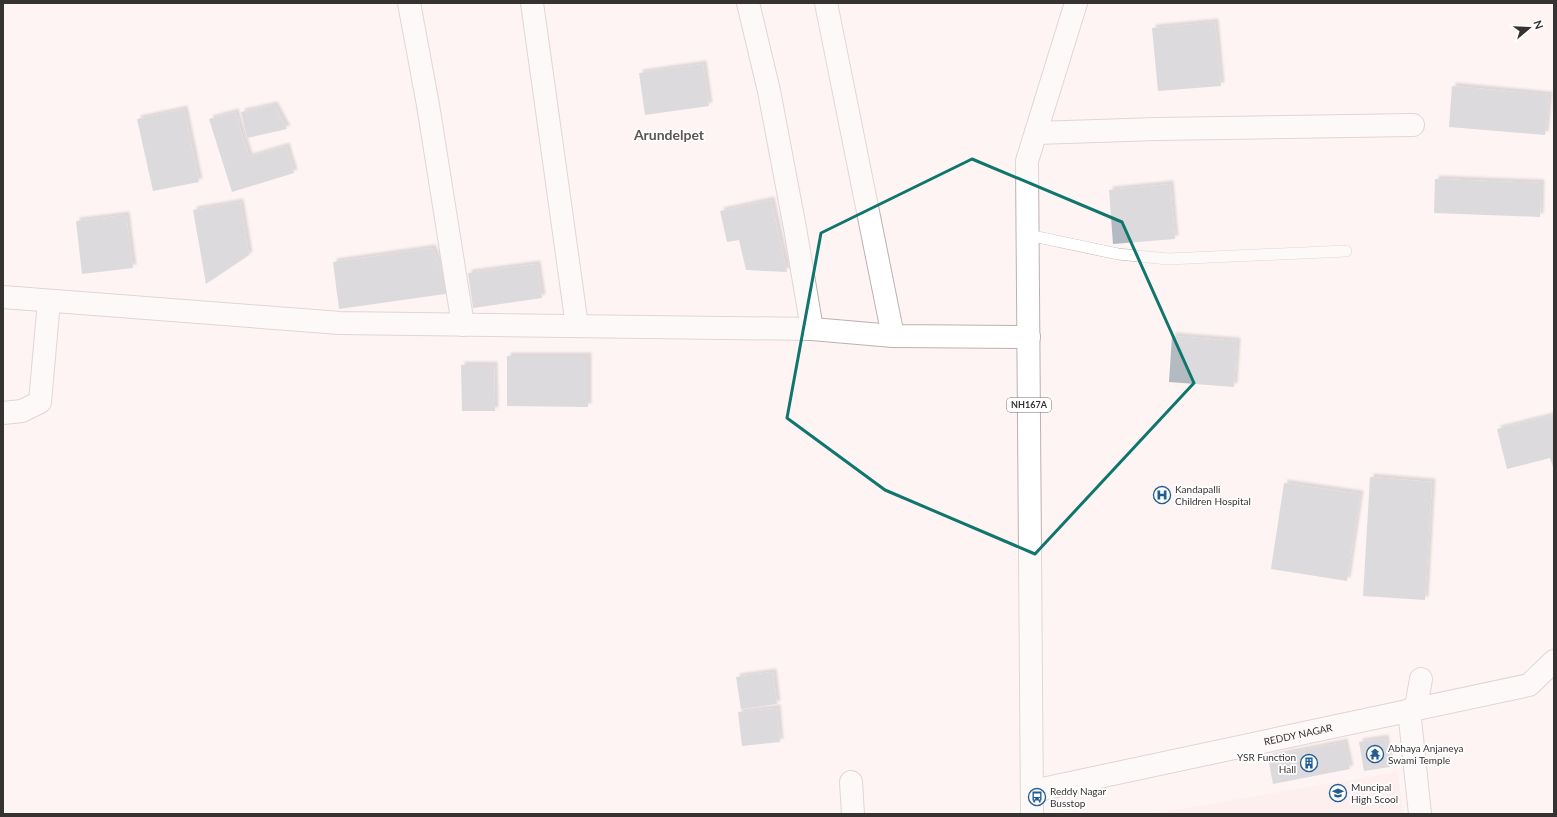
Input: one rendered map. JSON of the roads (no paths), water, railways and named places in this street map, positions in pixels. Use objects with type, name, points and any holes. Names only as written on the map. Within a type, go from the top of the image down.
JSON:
[{"type":"main road","points":[[409,3],[428,105],[463,325]]},
{"type":"main road","points":[[532,3],[578,326]]},
{"type":"main road","points":[[748,3],[769,92],[795,228],[812,328]]},
{"type":"main road","points":[[826,3],[893,336]]},
{"type":"main road","name":"NH167A","points":[[1032,814],[1027,161],[1076,3]]},
{"type":"main road","points":[[1036,133],[1157,129],[1413,125]]},
{"type":"main road","points":[[3,297],[340,324],[812,328],[893,336],[1029,337]]},
{"type":"main road","points":[[3,413],[22,411],[40,402],[50,301]]},
{"type":"main road","name":"REDDY NAGAR","points":[[1033,791],[1529,685],[1554,661]]},
{"type":"main road","points":[[1420,814],[1410,710],[1416,707],[1421,679]]},
{"type":"main road","points":[[851,782],[853,814]]},
{"type":"lane","points":[[1028,235],[1118,254],[1168,260],[1346,251]]},
{"type":"place","name":"Kandapalli Children Hospital","points":[[1162,495]]},
{"type":"place","name":"Abhaya Anjaneya Swami Temple","points":[[1375,754]]},
{"type":"place","name":"YSR Function Hall","points":[[1309,763]]},
{"type":"place","name":"Muncipal High Scool","points":[[1338,793]]},
{"type":"place","name":"Reddy Nagar Busstop","points":[[1037,797]]},
{"type":"district","name":"Arundelpet","points":[[669,135]]}]
